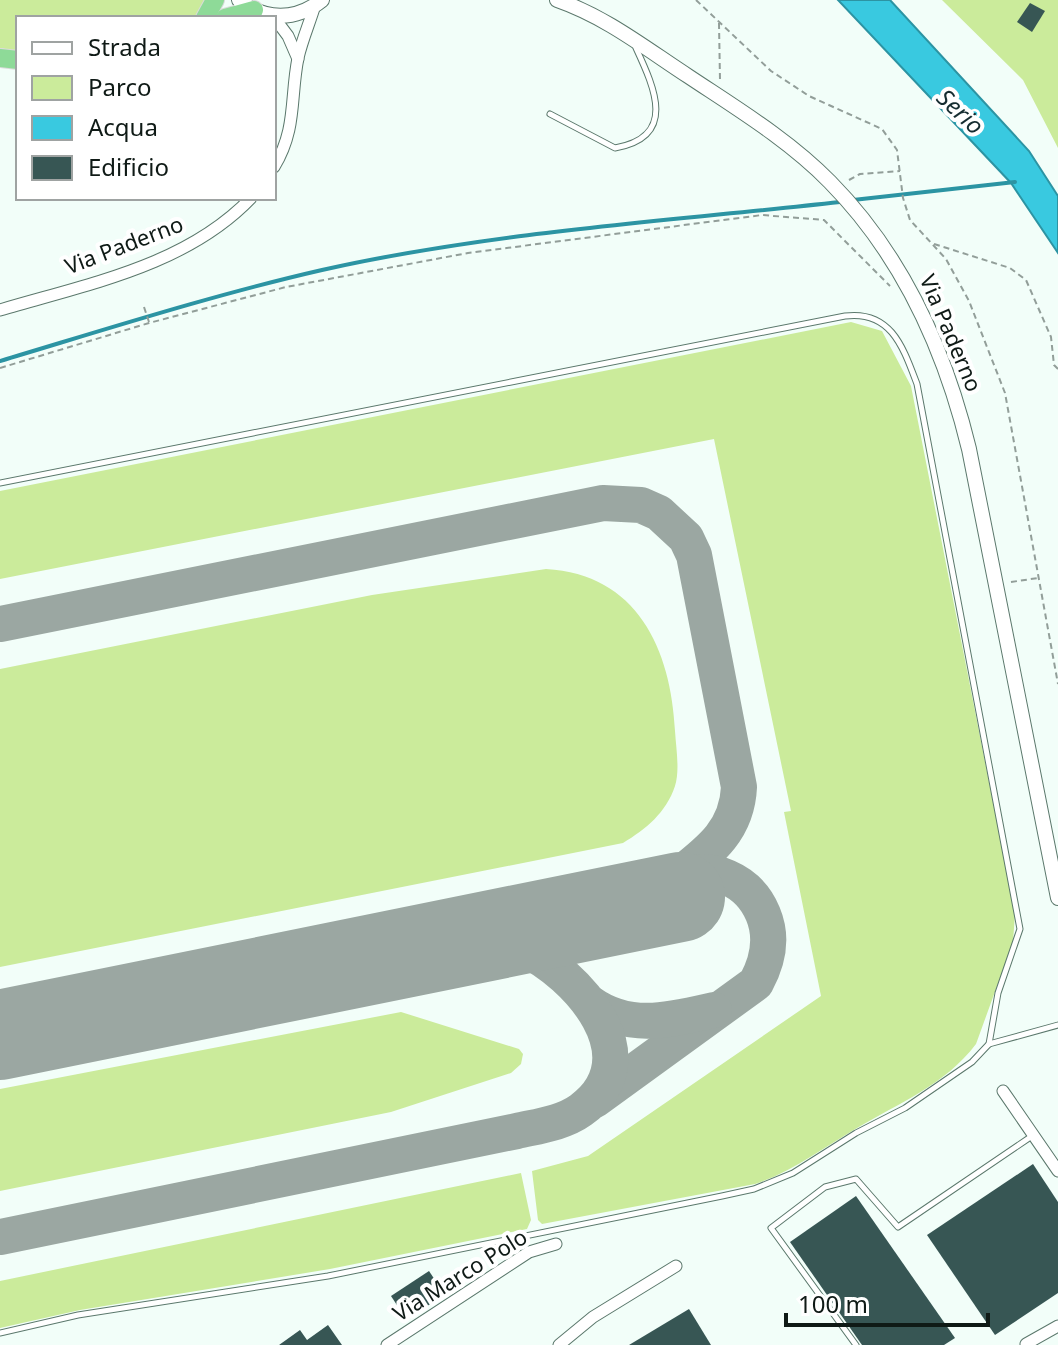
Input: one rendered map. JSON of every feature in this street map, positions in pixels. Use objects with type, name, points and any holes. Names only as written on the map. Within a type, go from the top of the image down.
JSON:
[{"type":"highway","points":[[228,16],[246,5]]},
{"type":"street","name":"Via Paderno","points":[[557,0],[631,36],[719,97],[826,178],[858,212],[906,281],[955,392],[1058,896]]},
{"type":"street","points":[[246,5],[273,16],[291,16],[318,2]]},
{"type":"street","points":[[276,163],[289,134],[295,107],[298,60],[318,2]]},
{"type":"street","points":[[276,20],[288,36],[298,60]]},
{"type":"street","name":"Via Paderno","points":[[0,310],[161,259],[214,232],[249,200]]},
{"type":"street","points":[[1003,1091],[1058,1171]]},
{"type":"street","name":"Via Marco Polo","points":[[387,1345],[529,1252],[556,1244]]},
{"type":"street","points":[[559,1345],[593,1317],[676,1266]]},
{"type":"street","points":[[1026,1344],[1058,1326]]},
{"type":"lane","points":[[550,114],[615,148],[644,140],[653,130],[656,106],[649,76],[631,36]]},
{"type":"lane","points":[[0,483],[845,316],[874,317],[896,335],[917,384],[1020,913],[1018,943],[998,993],[989,1044]]},
{"type":"lane","points":[[0,1333],[78,1315],[328,1276],[754,1189],[793,1173],[856,1133],[905,1108],[953,1077],[989,1044],[1058,1025]]},
{"type":"lane","points":[[856,1345],[771,1228],[825,1187],[856,1179],[898,1227],[1033,1136]]},
{"type":"path","points":[[696,0],[783,79],[809,96],[882,129],[897,150],[903,198],[917,230],[933,244],[969,301],[1005,393],[1058,684]]},
{"type":"path","points":[[719,23],[719,97]]},
{"type":"path","points":[[826,178],[835,172],[852,180],[860,174],[901,173]]},
{"type":"path","points":[[0,368],[148,321],[286,287],[468,253],[762,215],[824,220],[884,283],[894,289]]},
{"type":"path","points":[[933,244],[1010,268],[1026,280],[1051,337],[1054,365],[1058,369]]},
{"type":"path","points":[[144,307],[148,321]]},
{"type":"path","points":[[994,584],[1038,578]]},
{"type":"green space","points":[[0,0],[208,0],[196,16],[16,16],[16,52],[0,48]]},
{"type":"green space","points":[[942,0],[1058,0],[1058,148],[1023,80]]},
{"type":"green space","points":[[851,322],[882,331],[911,386],[1015,914],[1013,942],[976,1044],[950,1071],[921,1092],[795,1166],[755,1184],[542,1224],[538,1220],[532,1171],[588,1156],[821,996],[784,812],[791,811],[714,439],[0,579],[0,491]]},
{"type":"green space","points":[[546,569],[578,574],[604,585],[626,601],[643,621],[666,672],[675,731],[676,780],[666,804],[640,832],[623,843],[0,967],[0,669],[372,595]]},
{"type":"green space","points":[[401,1012],[519,1049],[523,1054],[521,1064],[511,1073],[391,1112],[0,1191],[0,1089]]},
{"type":"green space","points":[[521,1173],[531,1220],[527,1229],[330,1269],[80,1310],[0,1328],[0,1281]]},
{"type":"water","name":"Serio","points":[[838,0],[890,0],[1029,151],[1058,196],[1058,253],[1011,183]]},
{"type":"building","points":[[1030,3],[1045,11],[1032,32],[1017,22]]},
{"type":"building","points":[[1033,1164],[1058,1202],[1058,1293],[995,1335],[927,1235]]},
{"type":"building","points":[[856,1196],[955,1338],[944,1345],[862,1345],[790,1242]]},
{"type":"building","points":[[429,1271],[445,1295],[406,1319],[391,1296]]},
{"type":"building","points":[[689,1309],[711,1345],[629,1345]]},
{"type":"building","points":[[328,1325],[342,1345],[279,1345],[300,1330],[307,1340]]},
{"type":"waterway","points":[[853,200],[1015,182]]},
{"type":"waterway","points":[[0,361],[241,290],[386,257],[580,229],[840,202]]},
{"type":"taxiway","points":[[0,624],[603,503],[641,505],[659,513],[686,538],[694,555],[739,787],[737,803],[727,829],[709,850],[675,878]]},
{"type":"taxiway","points":[[515,924],[626,904],[646,898],[677,877],[703,872],[739,884],[757,902],[763,914],[768,932],[768,949],[756,983],[595,1100]]},
{"type":"taxiway","points":[[0,1237],[534,1127],[559,1121],[581,1110],[601,1089],[610,1066],[608,1042],[599,1019],[584,997],[543,960],[517,946],[480,941]]},
{"type":"taxiway","points":[[590,1003],[620,1017],[650,1021],[714,1010]]},
{"type":"runway","points":[[0,1035],[680,897]]}]
